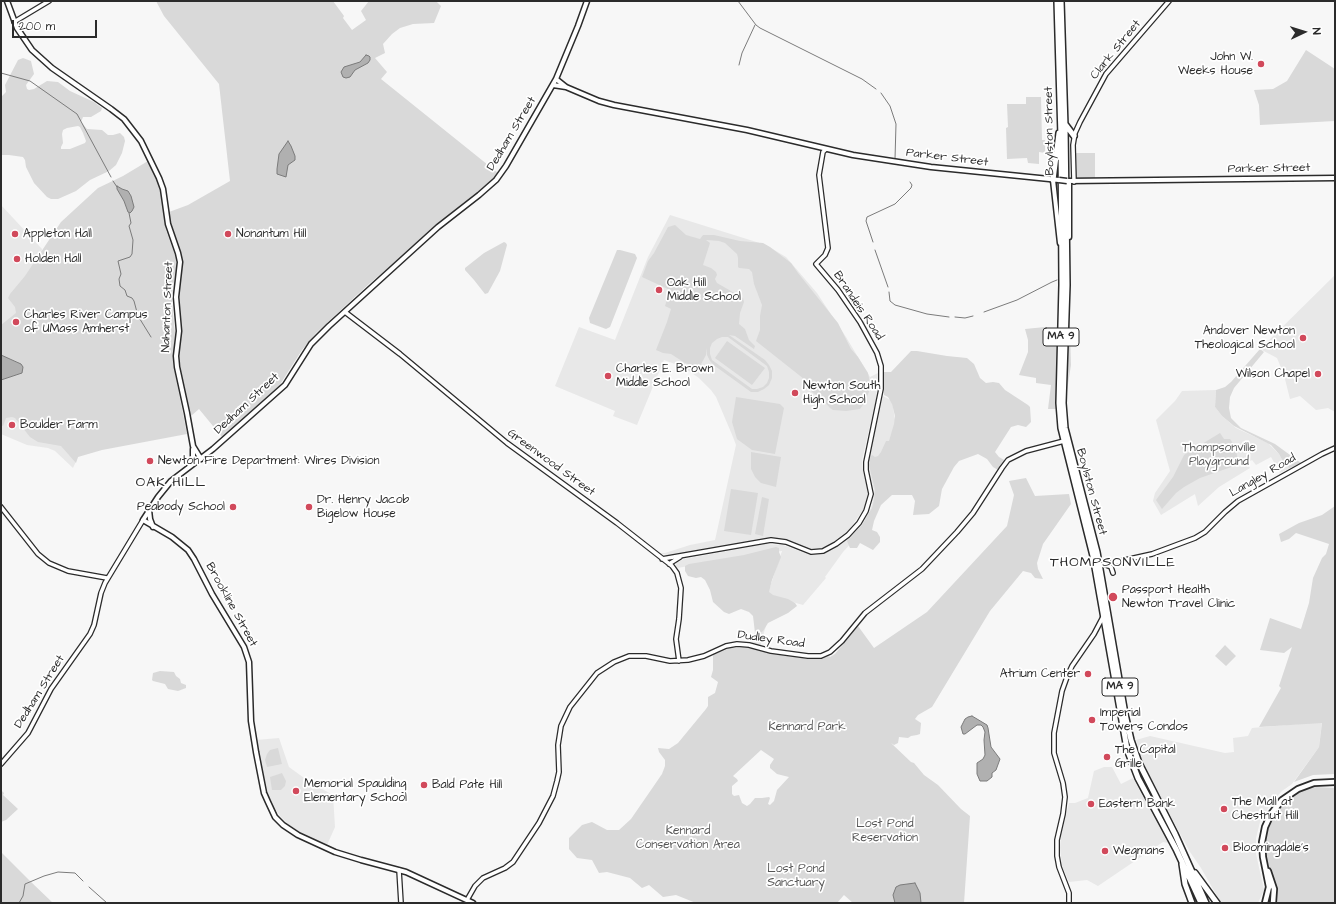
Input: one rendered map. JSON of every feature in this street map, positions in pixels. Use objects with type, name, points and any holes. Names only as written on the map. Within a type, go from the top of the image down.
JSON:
[{"type":"highway","name":"Boylston Street","points":[[1057,1],[1064,260],[1059,403],[1060,423],[1099,566],[1105,629],[1122,728],[1130,757],[1141,785],[1182,856],[1206,903]]},
{"type":"highway","name":"Boylston Street","points":[[1061,1],[1065,123],[1064,420],[1099,566],[1126,720],[1131,740],[1144,773],[1202,903]]},
{"type":"highway","points":[[1053,180],[1061,117]]},
{"type":"highway","points":[[1065,123],[1074,136]]},
{"type":"highway","points":[[1182,856],[1185,884],[1192,903]]},
{"type":"highway","points":[[1182,856],[1217,903]]},
{"type":"main road","name":"Nahanton Street","points":[[7,1],[14,22],[26,43],[42,60],[116,112],[128,123],[143,144],[160,180],[163,189],[168,224],[180,260],[176,294],[179,331],[176,360],[193,446],[201,459]]},
{"type":"main road","name":"Dedham Street","points":[[143,520],[165,487],[201,459],[275,395],[285,384],[311,344],[344,312],[438,227],[493,183],[506,166],[553,85],[587,1]]},
{"type":"main road","name":"Parker Street","points":[[556,79],[566,87]]},
{"type":"main road","name":"Parker Street","points":[[553,85],[566,87],[599,101],[614,105],[747,130],[861,157],[931,167],[1074,182],[1335,178]]},
{"type":"main road","name":"Boylston Street","points":[[1053,180],[1064,260]]},
{"type":"main road","name":"Boylston Street","points":[[1064,260],[1069,223],[1068,181]]},
{"type":"main road","points":[[188,468],[193,458],[193,446]]},
{"type":"main road","points":[[149,510],[149,518],[154,527]]},
{"type":"main road","name":"Brookline Street","points":[[143,520],[180,543],[194,559],[246,654],[249,662],[253,739],[264,793],[275,817],[283,825],[298,835],[335,852],[399,870],[473,903]]},
{"type":"main road","points":[[1265,903],[1268,887],[1262,842],[1264,827],[1271,814],[1278,803],[1290,793],[1305,786],[1321,782],[1335,782]]},
{"type":"main road","points":[[1264,862],[1273,883],[1273,903]]},
{"type":"street","points":[[14,22],[49,1]]},
{"type":"street","name":"Clark Street","points":[[1074,136],[1106,74],[1169,1]]},
{"type":"street","name":"Boylston Street","points":[[1074,136],[1074,182]]},
{"type":"street","name":"Brandeis Road","points":[[662,559],[771,540],[786,542],[811,552],[823,551],[848,535],[859,523],[866,511],[871,494],[866,470],[866,462],[881,389],[881,366],[877,352],[860,322],[838,290],[816,264],[826,255],[828,248],[819,175],[823,152],[826,149]]},
{"type":"street","name":"Greenwood Street","points":[[344,312],[400,354],[507,443],[617,523],[669,564],[677,574],[681,588],[676,639],[679,661]]},
{"type":"street","name":"Dudley Road","points":[[467,900],[475,886],[483,878],[505,868],[513,862],[539,823],[553,796],[557,781],[558,745],[561,726],[570,707],[593,677],[603,669],[624,657],[629,656],[646,656],[664,660],[679,661],[693,659],[726,646],[737,644],[749,645],[796,655],[826,655],[842,641],[866,612],[922,570],[973,513],[1008,460],[1026,451],[1064,441]]},
{"type":"street","name":"Langley Road","points":[[1099,566],[1154,553],[1196,538],[1205,532],[1238,501],[1335,448]]},
{"type":"street","points":[[1,507],[38,554],[48,563],[68,571],[107,578]]},
{"type":"street","name":"Dedham Street","points":[[1,764],[28,733],[51,689],[90,634],[95,623],[102,590],[107,578],[143,520]]},
{"type":"street","name":"Brandeis Road","points":[[669,564],[680,557]]},
{"type":"street","points":[[1099,566],[1110,566],[1113,573]]},
{"type":"street","points":[[1069,903],[1068,890],[1059,867],[1057,856],[1057,840],[1065,797],[1063,783],[1055,756],[1053,737],[1065,681],[1072,666],[1094,634],[1103,616]]},
{"type":"street","points":[[1094,634],[1099,630],[1105,629]]},
{"type":"street","points":[[399,870],[401,903]]},
{"type":"shaded area","points":[[366,55],[370,57],[368,63],[355,70],[350,77],[343,77],[341,72],[344,67],[360,62]]},
{"type":"shaded area","points":[[288,141],[295,156],[295,160],[288,165],[286,177],[277,174],[277,169],[279,154]]},
{"type":"shaded area","points":[[117,186],[128,191],[131,196],[134,207],[130,213],[128,212]]},
{"type":"shaded area","name":"Charles River Campus of UMass Amherst","points":[[1,205],[42,249],[27,347],[55,378],[20,404],[78,457],[73,468],[55,451],[48,448],[27,445],[1,434]]},
{"type":"shaded area","name":"Newton South High School","points":[[670,215],[766,245],[786,257],[817,293],[870,377],[878,373],[876,400],[862,460],[863,472],[868,489],[867,501],[863,510],[849,530],[825,548],[815,550],[788,540],[770,538],[672,555],[659,553],[665,553],[690,545],[715,540],[736,445],[716,397],[699,378],[683,367],[664,360],[637,425],[613,416],[615,411],[555,386],[579,327],[615,340],[648,257]]},
{"type":"shaded area","name":"Andover Newton Theological School","points":[[1335,275],[1335,412],[1328,408],[1316,410],[1300,396],[1290,399],[1284,375],[1277,358],[1260,349]]},
{"type":"shaded area","points":[[1,355],[21,364],[23,367],[22,373],[1,380]]},
{"type":"shaded area","points":[[1216,390],[1215,407],[1222,416],[1236,428],[1268,443],[1279,454],[1286,467],[1290,468],[1280,473],[1271,457],[1256,465],[1252,460],[1247,463],[1250,468],[1219,487],[1198,506],[1195,494],[1161,515],[1153,501],[1155,493],[1170,471],[1156,420],[1175,401],[1182,391]]},
{"type":"shaded area","points":[[883,396],[892,401],[896,426],[868,525],[843,552],[825,577],[826,578],[803,605],[775,597],[761,642],[761,647],[751,644],[782,551],[677,568],[676,563],[684,559],[766,544],[783,545],[810,555],[822,554],[843,543],[858,527],[869,512],[872,505],[874,490],[869,471],[869,457]]},
{"type":"shaded area","points":[[972,716],[987,725],[991,747],[1000,759],[996,770],[992,773],[992,777],[987,781],[980,781],[977,774],[977,763],[983,759],[985,755],[985,732],[983,727],[981,725],[977,725],[963,734],[961,727],[965,719]]},
{"type":"shaded area","points":[[1322,722],[1319,747],[1292,784],[1282,791],[1271,803],[1260,822],[1256,838],[1256,854],[1264,890],[1258,903],[1221,903],[1190,852],[1145,769],[1136,740],[1150,736],[1225,753],[1234,752],[1233,738],[1248,736],[1252,728]]},
{"type":"shaded area","name":"Memorial Spaulding Elementary School","points":[[279,738],[289,767],[311,783],[333,795],[335,827],[327,845],[300,832],[288,824],[280,816],[272,804],[268,794],[256,740]]},
{"type":"shaded area","points":[[1104,767],[1112,767],[1121,784],[1133,778],[1168,843],[1163,842],[1098,886],[1087,880],[1069,882],[1062,866],[1060,848],[1061,836],[1069,803],[1075,803],[1088,798],[1094,771]]},
{"type":"shaded area","points":[[915,883],[920,893],[921,903],[895,903],[893,895],[896,887]]},
{"type":"green space","points":[[156,1],[333,1],[352,30],[366,20],[361,11],[369,1],[436,1],[441,6],[434,23],[413,24],[400,28],[383,44],[385,53],[375,58],[387,72],[381,79],[498,173],[491,181],[441,221],[409,251],[370,283],[316,333],[302,350],[279,386],[222,437],[199,409],[191,416],[179,356],[181,329],[178,298],[183,261],[172,229],[169,212],[188,205],[230,181],[219,84],[164,16]]},
{"type":"green space","points":[[1306,50],[1335,69],[1335,121],[1260,125],[1259,105],[1254,90],[1273,89],[1287,81]]},
{"type":"green space","points":[[23,58],[31,61],[34,74],[26,85],[27,89],[34,89],[47,81],[58,82],[70,91],[94,102],[102,108],[101,111],[91,117],[83,117],[81,122],[87,129],[102,130],[108,135],[120,133],[124,137],[125,141],[122,153],[116,165],[109,171],[90,180],[76,191],[58,199],[51,199],[47,197],[34,183],[23,157],[1,155],[1,97],[6,92],[5,85],[18,60]],"holes":[[[78,126],[80,127],[86,141],[85,143],[70,149],[61,149],[63,143],[63,130]]]},
{"type":"green space","points":[[1026,97],[1041,97],[1042,140],[1045,140],[1045,153],[1039,152],[1039,164],[1028,163],[1027,158],[1007,159],[1007,104],[1026,104]]},
{"type":"green space","points":[[1074,153],[1095,153],[1095,180],[1077,178],[1075,175]]},
{"type":"green space","points":[[148,161],[160,187],[166,230],[176,258],[177,268],[173,286],[172,303],[175,333],[173,363],[187,434],[102,450],[78,457],[76,463],[61,446],[38,442],[30,437],[15,418],[6,418],[3,426],[1,425],[1,380],[20,374],[18,362],[1,355],[1,325],[16,313],[15,307],[8,298],[10,294],[25,276],[61,222],[98,188],[123,176]]},
{"type":"green space","points":[[675,225],[686,235],[700,239],[703,235],[714,235],[740,241],[763,243],[791,263],[838,323],[851,349],[868,373],[870,389],[865,402],[860,409],[846,411],[833,410],[821,398],[812,392],[804,379],[756,341],[760,330],[762,305],[754,284],[752,272],[749,269],[739,268],[737,254],[725,243],[719,241],[706,240],[710,243],[703,265],[716,272],[717,275],[715,279],[717,283],[743,298],[744,302],[740,313],[739,324],[745,329],[749,340],[755,346],[754,349],[735,336],[729,335],[765,360],[769,365],[772,371],[772,378],[769,385],[758,392],[751,392],[710,361],[707,355],[707,348],[706,355],[699,368],[685,363],[671,354],[656,350],[671,309],[665,306],[670,290],[642,277],[648,261],[668,227]],"holes":[[[722,337],[728,337],[767,366],[769,378],[763,387],[752,389],[712,360],[710,354],[712,343]]]},
{"type":"green space","points":[[504,242],[507,245],[500,271],[488,293],[485,294],[465,270],[465,268],[484,253]]},
{"type":"green space","points":[[617,250],[635,254],[637,258],[610,327],[606,329],[590,323],[589,318]]},
{"type":"green space","points":[[1069,300],[1071,365],[1066,397],[1068,301]]},
{"type":"green space","points":[[1045,327],[1044,334],[1059,334],[1057,409],[1048,409],[1051,385],[1036,383],[1036,378],[1019,375],[1028,352],[1028,340],[1025,329]]},
{"type":"green space","points":[[727,341],[765,368],[752,385],[715,358]]},
{"type":"green space","points":[[1260,349],[1264,352],[1234,388],[1230,397],[1229,408],[1231,418],[1241,428],[1275,444],[1301,463],[1290,468],[1286,467],[1279,454],[1271,445],[1234,426],[1222,416],[1215,407],[1216,390],[1225,387],[1231,382]]},
{"type":"green space","points":[[911,351],[967,358],[974,364],[980,378],[986,383],[999,383],[1005,390],[1030,407],[1031,422],[1026,427],[1018,425],[1011,427],[995,452],[999,457],[1006,461],[998,470],[993,467],[987,459],[978,454],[959,461],[942,489],[939,506],[929,514],[913,515],[915,501],[912,495],[892,495],[881,505],[874,521],[872,530],[877,532],[880,537],[880,542],[873,550],[860,543],[857,548],[850,548],[847,541],[862,525],[872,508],[874,500],[875,490],[869,465],[870,457],[872,455],[875,457],[878,456],[886,441],[889,441],[894,424],[895,416],[892,404],[888,397],[884,395],[884,372],[891,372]]},
{"type":"green space","points":[[736,397],[780,404],[784,408],[775,454],[752,450],[737,439],[732,422]]},
{"type":"green space","name":"Thompsonville Playground","points":[[1220,433],[1224,439],[1230,439],[1237,446],[1235,448],[1238,459],[1237,465],[1200,478],[1184,487],[1176,493],[1162,509],[1156,500],[1173,477],[1184,455]]},
{"type":"green space","points":[[751,452],[781,457],[776,487],[761,483],[755,477],[751,469]]},
{"type":"green space","points":[[1026,478],[1035,496],[1069,494],[1071,504],[1043,544],[1037,563],[1043,579],[1035,578],[1031,573],[1023,571],[990,611],[932,707],[918,715],[915,719],[921,723],[920,734],[908,738],[899,737],[898,743],[894,745],[891,743],[970,816],[964,903],[853,903],[844,895],[837,903],[696,903],[676,895],[663,897],[649,885],[642,888],[630,878],[607,872],[599,873],[592,860],[577,858],[569,849],[569,838],[582,825],[592,822],[607,830],[619,830],[631,819],[662,774],[665,766],[665,760],[658,748],[669,749],[678,743],[708,706],[708,697],[715,693],[718,682],[711,677],[713,670],[713,655],[730,648],[747,647],[768,653],[810,659],[822,659],[835,654],[858,626],[874,648],[927,612],[1007,526],[1014,495],[1009,481]],"holes":[[[761,750],[774,759],[770,765],[770,768],[777,774],[789,777],[777,790],[774,801],[770,805],[768,804],[769,797],[755,798],[747,806],[742,803],[739,795],[734,796],[732,794],[732,786],[738,781],[733,776]]]},
{"type":"green space","points":[[731,489],[758,493],[751,535],[724,531]]},
{"type":"green space","points":[[762,497],[769,499],[763,536],[755,534]]},
{"type":"green space","points":[[1335,506],[1335,774],[1313,775],[1294,782],[1319,747],[1322,723],[1259,727],[1281,688],[1279,686],[1292,647],[1284,653],[1260,650],[1270,618],[1301,629],[1309,603],[1313,578],[1322,558],[1326,554],[1329,544],[1296,533],[1289,539],[1281,542],[1279,534],[1299,523],[1322,515]]},
{"type":"green space","points":[[776,547],[779,548],[781,557],[769,592],[773,595],[788,599],[797,606],[788,613],[768,623],[759,634],[755,633],[753,616],[749,612],[741,609],[729,614],[724,612],[713,602],[710,590],[705,580],[701,577],[696,578],[688,576],[685,571],[685,566],[689,564],[744,555]]},
{"type":"green space","points":[[1225,645],[1236,656],[1226,666],[1215,656]]},
{"type":"green space","points":[[160,671],[174,672],[180,679],[181,683],[186,685],[186,688],[178,691],[168,689],[165,684],[153,681],[153,673]]},
{"type":"green space","points":[[278,748],[282,764],[267,767],[265,760],[267,754],[270,750]]},
{"type":"green space","points":[[282,773],[286,781],[285,786],[281,790],[272,790],[270,777]]},
{"type":"green space","points":[[1316,787],[1335,788],[1335,903],[1276,903],[1275,884],[1265,855],[1265,838],[1267,828],[1275,813],[1290,797],[1300,790]]},
{"type":"green space","points":[[1,790],[4,793],[3,795],[18,809],[6,820],[1,822]]},
{"type":"green space","points":[[1,852],[30,881],[53,903],[1,903]]},
{"type":"waterway","points":[[738,1],[756,25],[760,28],[862,79],[876,89]]},
{"type":"waterway","points":[[739,65],[742,53],[755,25]]},
{"type":"waterway","points":[[1,73],[30,81],[77,114],[111,177]]},
{"type":"waterway","points":[[881,93],[890,106],[896,124],[895,159]]},
{"type":"waterway","points":[[113,181],[117,187]]},
{"type":"waterway","points":[[873,242],[866,221],[867,217],[895,204],[911,188],[912,185],[910,182]]},
{"type":"waterway","points":[[129,213],[131,223],[129,226],[133,240],[132,254],[130,257],[118,261],[121,274],[119,279],[120,286],[125,290],[127,296],[132,298],[134,301],[138,316],[151,337]]},
{"type":"waterway","points":[[875,250],[888,287]]},
{"type":"waterway","points":[[984,312],[1017,300],[1057,280]]},
{"type":"waterway","points":[[889,292],[890,301],[895,305],[927,314],[949,317]]},
{"type":"waterway","points":[[955,317],[965,318],[973,316]]},
{"type":"waterway","points":[[19,903],[23,896],[25,884],[44,876],[58,872],[75,873],[83,881]]},
{"type":"waterway","points":[[89,887],[107,903]]},
{"type":"place","name":"John W. Weeks House","points":[[1261,64]]},
{"type":"place","name":"Appleton Hall","points":[[15,234]]},
{"type":"place","name":"Nonantum Hill","points":[[228,234]]},
{"type":"place","name":"Holden Hall","points":[[17,259]]},
{"type":"place","name":"Oak Hill Middle School","points":[[659,290]]},
{"type":"place","name":"Charles River Campus of UMass Amherst","points":[[16,322]]},
{"type":"place","name":"Andover Newton Theological School","points":[[1303,338]]},
{"type":"place","name":"Wilson Chapel","points":[[1318,374]]},
{"type":"place","name":"Charles E. Brown Middle School","points":[[608,376]]},
{"type":"place","name":"Newton South High School","points":[[795,393]]},
{"type":"place","name":"Boulder Farm","points":[[12,425]]},
{"type":"place","name":"Newton Fire Department: Wires Division","points":[[150,461]]},
{"type":"place","name":"Peabody School","points":[[233,507]]},
{"type":"place","name":"Dr. Henry Jacob Bigelow House","points":[[309,507]]},
{"type":"place","name":"Passport Health Newton Travel Clinic","points":[[1113,597]]},
{"type":"place","name":"Atrium Center","points":[[1088,674]]},
{"type":"place","name":"Imperial Towers Condos","points":[[1092,720]]},
{"type":"place","name":"The Capital Grille","points":[[1107,757]]},
{"type":"place","name":"Bald Pate Hill","points":[[424,785]]},
{"type":"place","name":"Memorial Spaulding Elementary School","points":[[296,791]]},
{"type":"place","name":"Eastern Bank","points":[[1091,804]]},
{"type":"place","name":"The Mall at Chestnut Hill","points":[[1224,809]]},
{"type":"place","name":"Bloomingdale's","points":[[1225,848]]},
{"type":"place","name":"Wegmans","points":[[1105,851]]},
{"type":"district","name":"OAK HILL","points":[[171,483]]},
{"type":"district","name":"THOMPSONVILLE","points":[[1113,563]]},
{"type":"park label","name":"Kennard Park","points":[[807,727]]},
{"type":"park label","name":"Lost Pond Reservation","points":[[885,831]]},
{"type":"park label","name":"Kennard Conservation Area","points":[[688,838]]},
{"type":"park label","name":"Lost Pond Sanctuary","points":[[796,876]]}]
